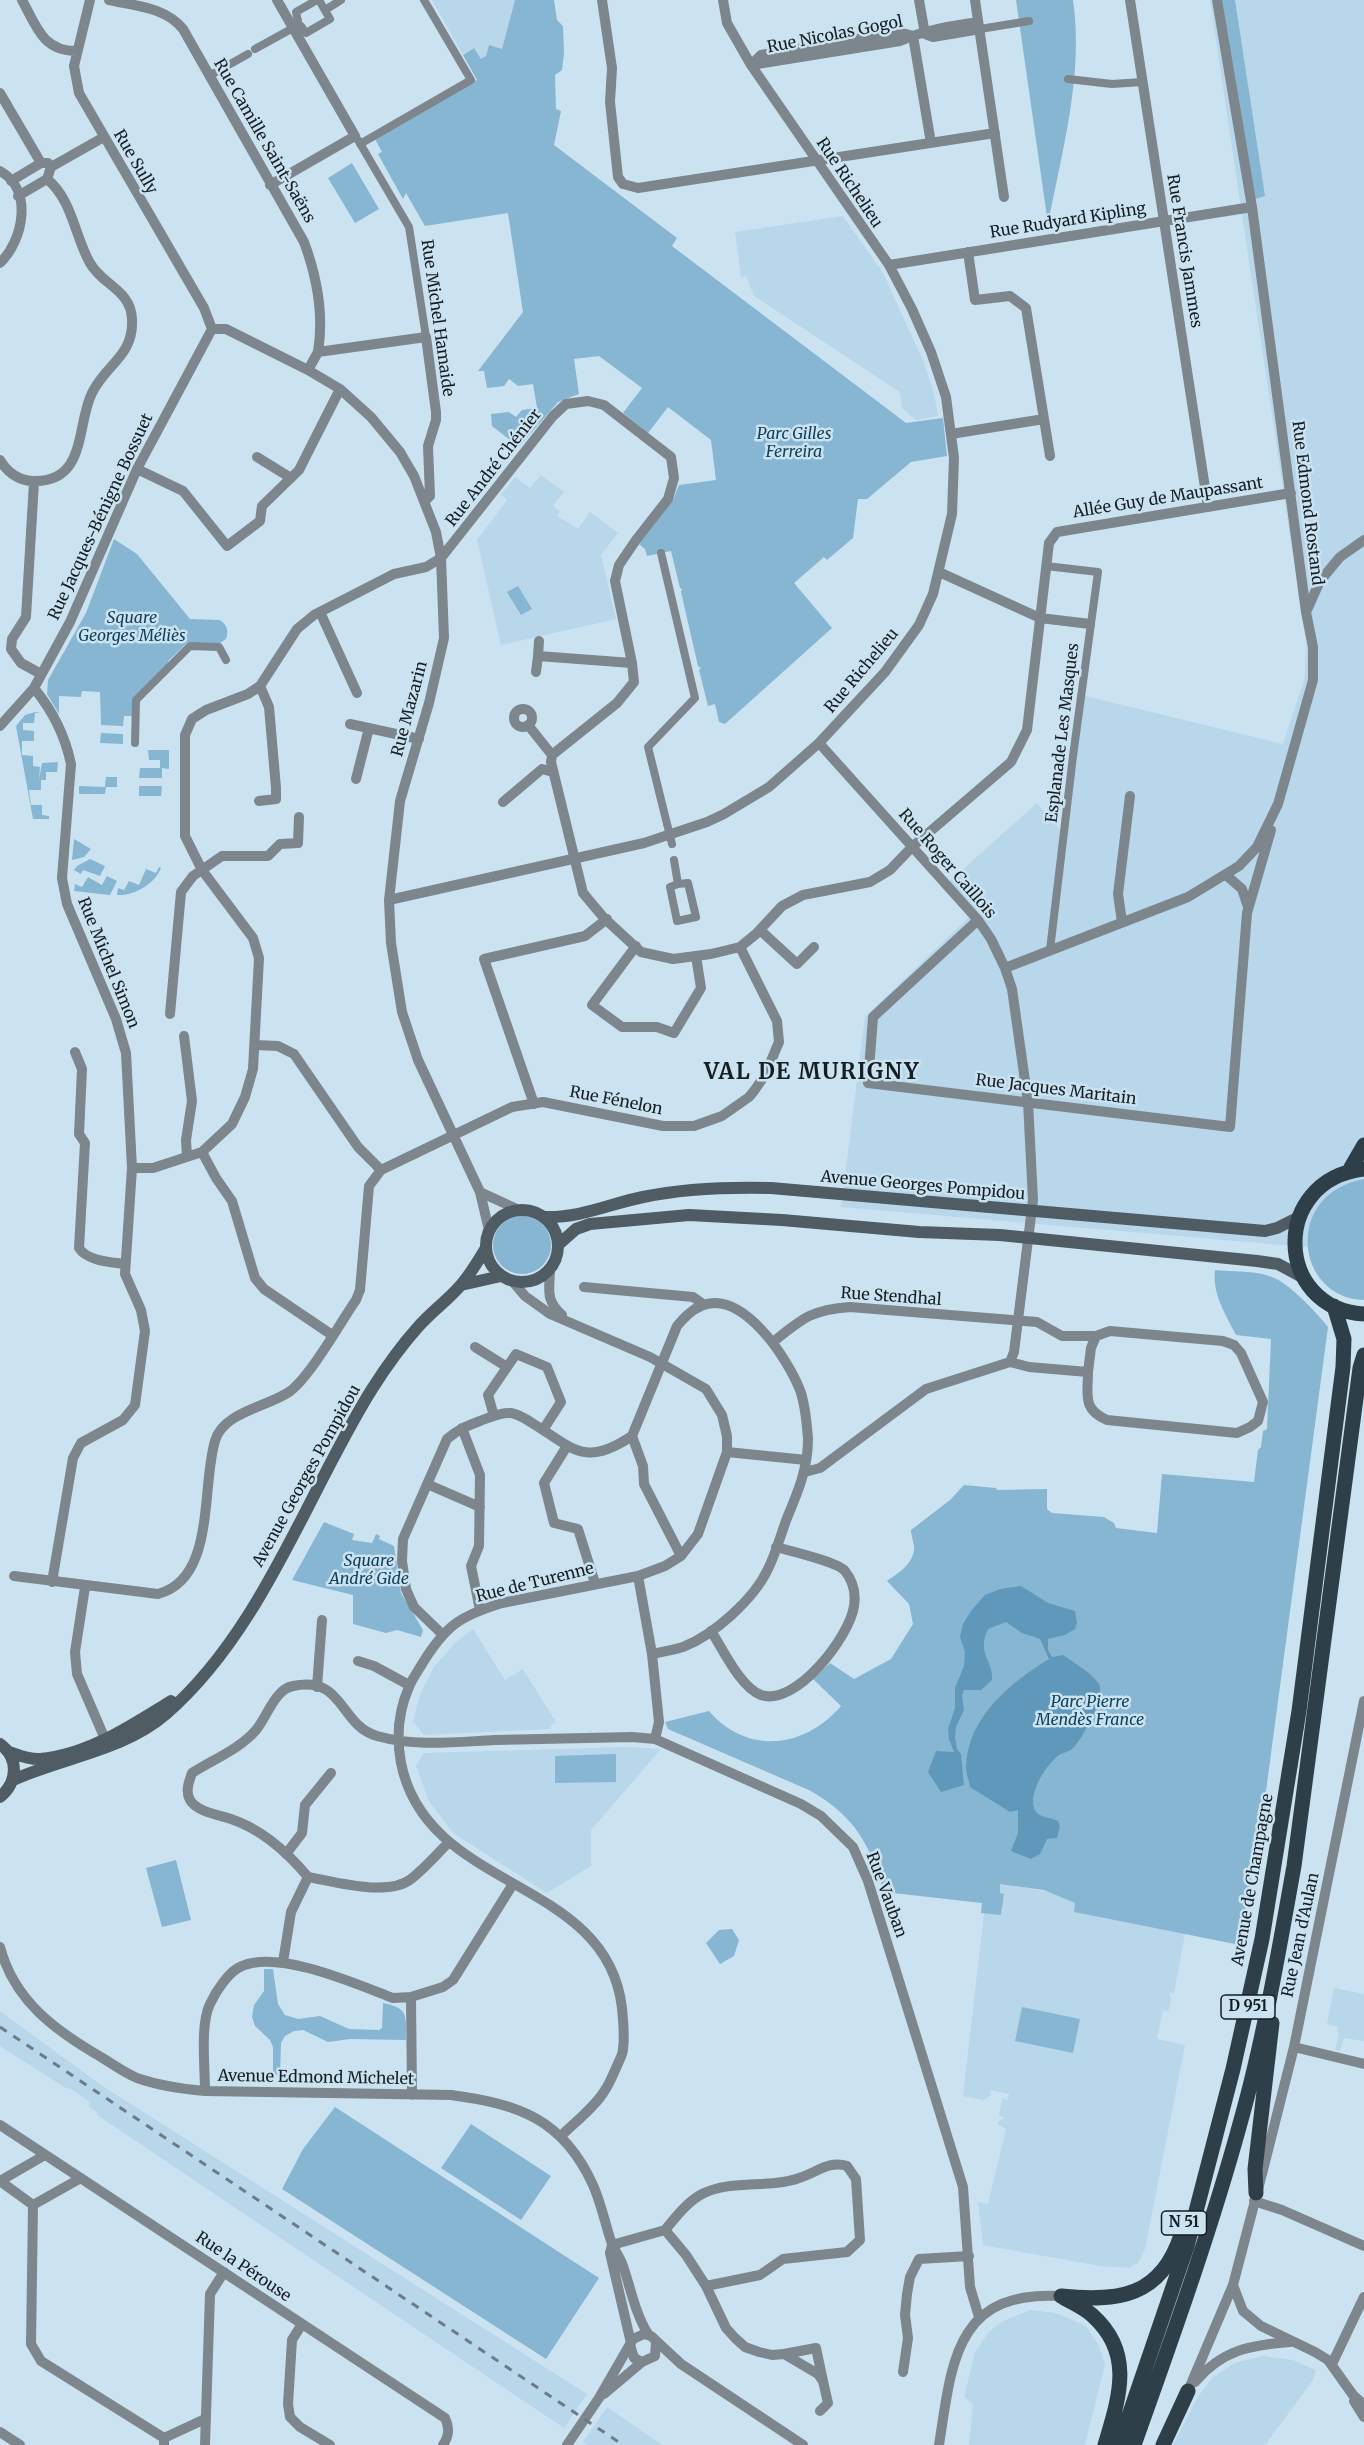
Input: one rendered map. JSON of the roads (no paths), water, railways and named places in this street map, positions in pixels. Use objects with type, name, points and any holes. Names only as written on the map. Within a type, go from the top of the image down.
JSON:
[{"type":"main road","points":[[1364,1145],[1356,1170],[1327,1180],[1310,1197],[1299,1217],[1294,1238],[1296,1259],[1304,1278],[1317,1294],[1334,1306],[1353,1313],[1364,1314]]},
{"type":"main road","name":"Avenue Georges Pompidou","points":[[545,1217],[565,1218],[581,1215],[640,1197],[682,1189],[730,1187],[771,1188],[1265,1231],[1299,1217]]},
{"type":"main road","points":[[519,1210],[528,1210],[545,1217],[552,1225],[559,1244],[555,1263],[549,1271],[533,1281],[513,1282],[501,1276],[488,1259],[486,1248],[489,1230],[507,1213],[519,1210]]},
{"type":"main road","points":[[559,1244],[576,1229],[590,1224],[689,1215],[1027,1239],[1278,1264],[1304,1278]]},
{"type":"main road","name":"Avenue Georges Pompidou","points":[[13,1780],[42,1767],[77,1759],[108,1748],[166,1714],[190,1689],[220,1655],[267,1585],[371,1392],[392,1359],[418,1326],[461,1285],[486,1248]]},
{"type":"main road","points":[[461,1285],[501,1276]]},
{"type":"main road","name":"Avenue de Champagne","points":[[1119,2445],[1187,2246],[1233,2069],[1262,1939],[1275,1870],[1330,1471],[1344,1351],[1342,1328],[1334,1306]]},
{"type":"main road","name":"D 951","points":[[1134,2445],[1197,2269],[1229,2163],[1242,2118],[1277,1957],[1294,1866],[1360,1368],[1364,1355]]},
{"type":"main road","name":"Avenue Georges Pompidou","points":[[4,1748],[27,1758],[40,1759],[82,1748],[125,1730],[190,1689]]},
{"type":"main road","points":[[0,1797],[7,1791],[15,1770],[4,1748]]},
{"type":"main road","points":[[1255,2197],[1255,2169],[1277,1990],[1277,1957]]},
{"type":"main road","name":"N 51","points":[[1061,2296],[1115,2298],[1130,2293],[1161,2274],[1178,2245],[1233,2069]]},
{"type":"main road","points":[[1061,2296],[1091,2315],[1104,2328],[1118,2353],[1121,2382],[1105,2445]]},
{"type":"main road","points":[[1163,2445],[1188,2391]]},
{"type":"street","points":[[22,0],[45,40],[51,46],[64,51],[76,51]]},
{"type":"street","name":"Rue Sully","points":[[90,0],[76,51],[74,72],[79,93],[204,308],[212,329]]},
{"type":"street","name":"Rue Camille Saint-Saëns","points":[[109,0],[164,12],[183,29],[304,242],[314,268],[322,329],[318,352]]},
{"type":"street","points":[[277,0],[358,140]]},
{"type":"street","points":[[209,76],[293,28],[302,26],[306,33],[330,19],[318,0],[296,12],[298,21],[293,24],[293,28]]},
{"type":"street","points":[[325,10],[341,0]]},
{"type":"street","points":[[270,185],[471,80],[424,0]]},
{"type":"street","points":[[602,0],[612,68],[610,102],[618,177],[623,184],[638,188],[995,133]]},
{"type":"street","name":"Rue Richelieu","points":[[389,900],[576,858],[671,841],[716,818],[769,787],[819,743],[885,672],[919,625],[933,594],[952,504],[954,458],[946,397],[931,352],[889,265],[751,65],[728,23],[723,0]]},
{"type":"street","points":[[919,0],[919,35],[931,143]]},
{"type":"street","points":[[975,0],[1004,197]]},
{"type":"street","name":"Rue Francis Jammes","points":[[1130,0],[1208,507]]},
{"type":"street","name":"Rue Edmond Rostand","points":[[1005,968],[1188,897],[1226,875],[1245,860],[1257,847],[1278,804],[1313,680],[1313,647],[1306,612],[1252,207],[1217,0]]},
{"type":"street","points":[[979,26],[1029,21]]},
{"type":"street","name":"Rue Nicolas Gogol","points":[[751,65],[900,41],[919,35],[933,37],[979,26]]},
{"type":"street","points":[[1068,79],[1112,84],[1142,82]]},
{"type":"street","points":[[0,93],[46,165],[47,179]]},
{"type":"street","points":[[11,181],[104,137]]},
{"type":"street","name":"Rue Michel Hamaide","points":[[358,140],[409,227],[436,420],[428,446],[430,496],[425,501]]},
{"type":"street","points":[[0,171],[11,181],[21,205],[21,228],[13,248],[0,263]]},
{"type":"street","points":[[18,196],[47,179]]},
{"type":"street","points":[[0,460],[15,476],[34,482],[58,474],[73,461],[77,453],[88,402],[98,383],[120,360],[131,335],[132,317],[123,294],[91,266],[78,240],[69,211],[54,184],[47,179]]},
{"type":"street","name":"Rue Rudyard Kipling","points":[[889,265],[1252,207]]},
{"type":"street","points":[[968,252],[975,300],[1010,296],[1026,308],[1050,456]]},
{"type":"street","name":"Rue Mazarin","points":[[212,329],[226,329],[308,370],[340,389],[371,417],[392,442],[414,476],[436,532],[441,558],[444,638],[419,739],[400,801],[389,900],[391,943],[402,1012],[418,1060],[480,1192],[489,1230]]},
{"type":"street","name":"Rue Jacques-Bénigne Bossuet","points":[[0,726],[34,688],[70,621],[137,469],[212,329]]},
{"type":"street","points":[[308,370],[318,352],[426,337]]},
{"type":"street","points":[[137,469],[183,491],[227,546],[260,521],[262,506],[299,470],[340,389]]},
{"type":"street","name":"Rue André Chénier","points":[[441,558],[553,416],[566,404],[588,401],[604,405],[671,457],[674,478],[668,499],[619,566],[615,581],[634,682],[617,703],[552,755]]},
{"type":"street","points":[[951,434],[1044,419]]},
{"type":"street","points":[[257,457],[291,478]]},
{"type":"street","points":[[34,482],[26,617],[12,639],[11,649],[21,663],[41,674]]},
{"type":"street","name":"Allée Guy de Maupassant","points":[[740,947],[760,930],[782,906],[802,895],[870,882],[890,870],[912,847],[1011,762],[1027,730],[1049,543],[1057,532],[1291,493]]},
{"type":"street","points":[[1306,612],[1320,581],[1340,557],[1364,540]]},
{"type":"street","points":[[661,553],[695,698],[648,747],[671,841],[678,884]]},
{"type":"street","points":[[132,1168],[153,1168],[202,1152],[232,1124],[245,1097],[253,1069],[259,958],[253,938],[202,870],[185,836],[185,735],[192,719],[206,710],[248,694],[260,686],[297,629],[320,612],[394,574],[426,567],[441,558]]},
{"type":"street","name":"Esplanade Les Masques","points":[[1046,566],[1098,572],[1050,950]]},
{"type":"street","points":[[939,572],[1040,618],[1090,624]]},
{"type":"street","points":[[320,612],[357,693]]},
{"type":"street","points":[[536,672],[539,641]]},
{"type":"street","points":[[135,743],[136,700],[190,646],[219,648],[226,660]]},
{"type":"street","points":[[538,656],[632,663]]},
{"type":"street","points":[[259,801],[276,800],[269,707],[260,686]]},
{"type":"street","name":"Rue Michel Simon","points":[[34,688],[55,718],[68,747],[71,764],[62,878],[64,893],[123,1038],[127,1061],[132,1168],[125,1274],[141,1310],[145,1331],[135,1405],[123,1420],[90,1437],[75,1451],[52,1582]]},
{"type":"street","points":[[351,724],[419,739]]},
{"type":"street","points":[[528,725],[552,755],[553,772],[584,893],[607,920],[641,952],[673,959],[740,947]]},
{"type":"street","points":[[356,779],[369,728]]},
{"type":"street","name":"Rue Roger Caillois","points":[[819,743],[978,920],[991,939],[1012,989],[1028,1102],[1033,1200],[1014,1352],[1010,1362]]},
{"type":"street","points":[[503,802],[542,769],[553,772]]},
{"type":"street","points":[[1122,922],[1118,894],[1130,796]]},
{"type":"street","name":"Rue Jacques Maritain","points":[[978,920],[873,1017],[868,1083],[1230,1127],[1248,908],[1278,804]]},
{"type":"street","points":[[171,1014],[182,892],[193,876],[222,856],[268,856],[280,844],[298,843],[299,817]]},
{"type":"street","points":[[1245,860],[1252,866],[1255,882]]},
{"type":"street","points":[[1226,875],[1242,889],[1248,908]]},
{"type":"street","points":[[688,883],[696,917],[677,921],[670,887],[678,884],[688,883]]},
{"type":"street","points":[[534,1104],[484,959],[585,936],[607,920]]},
{"type":"street","points":[[760,930],[797,964],[814,947]]},
{"type":"street","points":[[636,946],[592,1005],[622,1028],[657,1026],[674,1033],[701,988],[696,956]]},
{"type":"street","name":"Rue Fénelon","points":[[381,1170],[512,1107],[543,1102],[663,1126],[694,1126],[722,1116],[748,1097],[765,1075],[779,1042],[777,1021],[740,947]]},
{"type":"street","points":[[184,1036],[192,1101],[186,1140],[187,1157]]},
{"type":"street","points":[[14,1576],[85,1587],[158,1594],[179,1585],[190,1572],[197,1554],[215,1439],[224,1426],[235,1418],[288,1392],[302,1380],[360,1290],[369,1186],[381,1170],[358,1147],[294,1054],[278,1046],[255,1045]]},
{"type":"street","points":[[75,1052],[82,1069],[80,1134],[86,1143],[79,1248],[82,1253],[91,1257],[125,1264]]},
{"type":"street","points":[[202,1152],[232,1201],[255,1278],[264,1289],[332,1335]]},
{"type":"street","points":[[480,1192],[519,1210]]},
{"type":"street","name":"Rue de Turenne","points":[[549,1271],[549,1298],[552,1306],[566,1320]]},
{"type":"street","name":"Rue de Turenne","points":[[513,1282],[550,1314],[660,1363],[706,1389],[722,1415],[727,1436],[727,1452],[699,1534],[681,1556],[665,1566],[638,1576],[595,1583],[480,1610],[458,1622],[442,1634],[409,1685],[399,1714],[398,1740],[404,1776],[426,1820],[448,1843],[574,1922],[590,1936],[612,1969],[621,1998],[624,2026],[623,2051],[605,2091],[561,2136]]},
{"type":"street","points":[[584,1287],[693,1297],[703,1305]]},
{"type":"street","points":[[442,1634],[414,1607],[406,1589],[402,1561],[403,1539],[447,1439],[462,1428],[494,1416],[512,1413],[567,1446],[588,1453],[599,1452],[619,1444],[632,1436],[677,1326],[688,1313],[703,1305],[719,1303],[735,1309],[764,1331],[782,1354],[800,1392],[808,1439],[805,1472],[768,1569],[756,1590],[744,1604],[711,1631],[683,1647],[652,1654]]},
{"type":"street","name":"Rue Stendhal","points":[[773,1342],[804,1317],[823,1309],[850,1307],[1037,1322],[1062,1336],[1096,1336],[1110,1331],[1223,1341],[1233,1345],[1241,1353],[1263,1402],[1261,1413],[1258,1421],[1237,1433],[1107,1420],[1096,1415],[1088,1405],[1088,1372]]},
{"type":"street","points":[[805,1472],[820,1468],[926,1389],[1010,1362],[1029,1367],[1088,1372],[1091,1348],[1096,1336]]},
{"type":"street","points":[[475,1347],[507,1367]]},
{"type":"street","points":[[494,1416],[488,1395],[516,1354],[547,1367],[561,1402],[543,1430]]},
{"type":"street","points":[[462,1428],[480,1475],[479,1546],[471,1566],[480,1610]]},
{"type":"street","points":[[632,1436],[644,1466],[644,1484],[681,1556]]},
{"type":"street","points":[[567,1446],[544,1483],[554,1522],[578,1530],[595,1583]]},
{"type":"street","points":[[727,1452],[806,1460]]},
{"type":"street","points":[[427,1484],[480,1507]]},
{"type":"street","points":[[711,1631],[745,1684],[761,1695],[784,1694],[796,1687],[822,1663],[850,1617],[854,1607],[854,1588],[844,1569],[818,1558],[776,1547]]},
{"type":"street","points":[[638,1576],[652,1654],[659,1722],[655,1739]]},
{"type":"street","points":[[85,1587],[75,1652],[77,1674],[105,1739]]},
{"type":"street","points":[[322,1620],[317,1687],[291,1686],[280,1693],[257,1729],[247,1740],[192,1773],[187,1788],[190,1801],[202,1810],[246,1824],[286,1854],[308,1877],[382,1888],[396,1887],[410,1880],[448,1843]]},
{"type":"street","points":[[358,1661],[374,1666],[409,1685]]},
{"type":"street","name":"Rue Vauban","points":[[317,1687],[336,1695],[360,1728],[375,1735],[416,1743],[632,1737],[655,1739],[802,1804],[820,1816],[853,1848],[868,1881],[963,2187],[970,2287],[979,2317]]},
{"type":"street","name":"Rue Jean d'Aulan","points":[[1188,2391],[1233,2285],[1262,2174],[1294,2047],[1364,1701]]},
{"type":"street","points":[[286,1854],[302,1833],[305,1804],[331,1773]]},
{"type":"street","points":[[283,1962],[291,1912],[308,1877]]},
{"type":"street","points":[[206,2091],[206,2021],[210,2004],[229,1976],[242,1966],[283,1962],[393,1998],[411,1997],[443,1987],[453,1980],[513,1884]]},
{"type":"street","name":"Avenue Edmond Michelet","points":[[0,1947],[12,1978],[26,2000],[48,2023],[135,2077],[176,2089],[460,2096],[515,2107],[561,2136],[577,2156],[593,2186],[612,2245],[623,2264],[634,2306],[648,2334]]},
{"type":"street","points":[[411,1997],[412,2095]]},
{"type":"street","points":[[1294,2047],[1364,2064]]},
{"type":"street","name":"Rue la Pérouse","points":[[0,2125],[445,2418],[449,2426],[447,2439],[443,2445]]},
{"type":"street","points":[[33,2205],[0,2181],[45,2156]]},
{"type":"street","points":[[612,2245],[665,2230],[681,2211],[702,2194],[727,2186],[798,2179],[826,2166],[839,2163],[847,2166],[856,2179],[860,2240],[847,2252],[783,2259],[760,2276],[706,2286]]},
{"type":"street","points":[[33,2205],[81,2178]]},
{"type":"street","points":[[1255,2197],[1364,2246]]},
{"type":"street","points":[[33,2205],[31,2344],[40,2361],[164,2442],[205,2419]]},
{"type":"street","points":[[665,2230],[686,2255],[706,2286],[719,2315],[735,2338],[745,2347],[772,2355],[816,2348],[828,2403],[820,2411]]},
{"type":"street","name":"Avenue Edmond Michelet","points":[[612,2245],[610,2253],[630,2344]]},
{"type":"street","points":[[903,2373],[908,2338],[905,2315],[907,2294],[910,2277],[919,2259],[969,2256]]},
{"type":"street","points":[[205,2445],[210,2294],[224,2272]]},
{"type":"street","points":[[1233,2285],[1243,2311],[1261,2326],[1315,2352],[1332,2364],[1353,2395],[1364,2405]]},
{"type":"street","points":[[939,2443],[954,2360],[963,2338],[979,2317],[1008,2301],[1036,2295],[1061,2296]]},
{"type":"street","points":[[1332,2364],[1364,2297]]},
{"type":"street","points":[[303,2324],[292,2340],[288,2404],[290,2416],[300,2427],[330,2445]]},
{"type":"street","points":[[567,2445],[599,2398],[630,2344],[636,2336],[648,2334],[681,2364],[803,2445]]},
{"type":"street","points":[[1188,2391],[1216,2361],[1244,2347],[1287,2340]]},
{"type":"street","points":[[599,2398],[657,2351],[656,2342]]},
{"type":"street","points":[[630,2344],[634,2358],[681,2364]]},
{"type":"street","points":[[784,2354],[818,2374],[823,2381]]},
{"type":"street","points":[[1353,2395],[1355,2405],[1364,2417]]},
{"type":"street","points":[[0,2432],[20,2445]]},
{"type":"railway","points":[[0,2027],[623,2445]]},
{"type":"district","name":"VAL DE MURIGNY","points":[[812,1073]]},
{"type":"park label","name":"Parc Gilles Ferreira","points":[[794,443]]},
{"type":"park label","name":"Square Georges Méliès","points":[[132,627]]},
{"type":"park label","name":"Square André Gide","points":[[369,1570]]},
{"type":"park label","name":"Parc Pierre Mendès France","points":[[1090,1711]]}]
